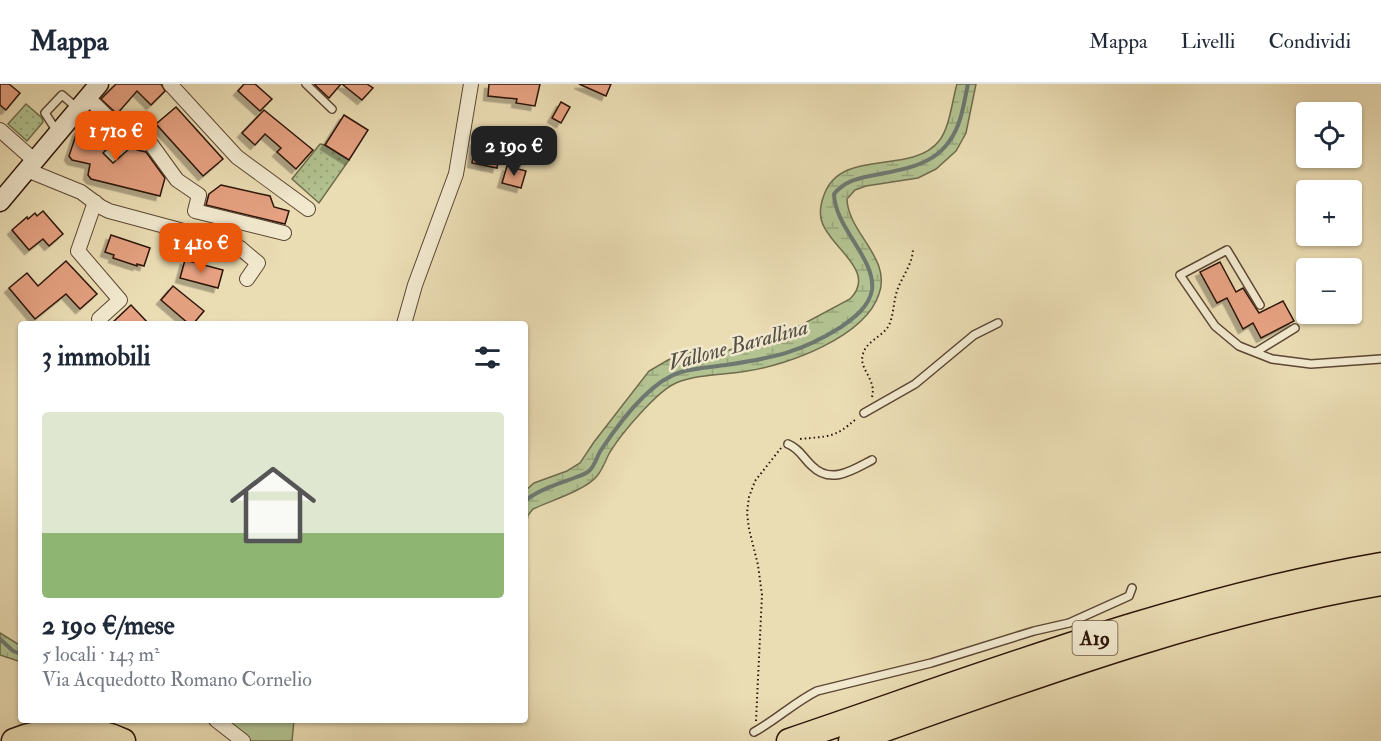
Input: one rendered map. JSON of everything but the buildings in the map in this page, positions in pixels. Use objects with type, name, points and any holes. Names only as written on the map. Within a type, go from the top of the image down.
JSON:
[{"type":"highway","name":"A19","points":[[789,741],[1087,640],[1210,603],[1289,583],[1381,565]]},
{"type":"highway","name":"A19","points":[[850,741],[1092,657],[1214,620],[1293,600],[1381,583]]},
{"type":"highway","points":[[14,741],[45,732],[70,730],[95,732],[123,741]]},
{"type":"main road","points":[[0,202],[88,97]]},
{"type":"street","points":[[170,84],[237,157],[308,209]]},
{"type":"street","points":[[405,321],[414,285],[456,174],[471,84]]},
{"type":"street","points":[[88,97],[120,130],[143,133],[177,180],[200,195],[195,211],[284,233]]},
{"type":"street","points":[[0,130],[31,166],[81,192],[109,211],[234,245],[258,263],[248,279]]},
{"type":"street","points":[[95,202],[78,251],[120,300],[99,319]]},
{"type":"street","points":[[220,723],[243,741]]},
{"type":"lane","points":[[306,84],[332,109]]},
{"type":"lane","points":[[1260,305],[1227,250],[1180,275],[1215,326],[1239,345],[1272,359],[1311,364],[1381,359]]},
{"type":"lane","points":[[864,412],[915,384],[974,335],[998,323]]},
{"type":"lane","points":[[1256,352],[1295,328]]},
{"type":"lane","points":[[788,444],[797,448],[812,466],[830,476],[842,475],[872,460]]},
{"type":"lane","points":[[754,732],[780,717],[806,696],[817,691],[931,663],[1034,631],[1069,623],[1129,596],[1132,588]]},
{"type":"path","points":[[754,732],[758,704],[758,653],[762,595],[758,565],[749,530],[747,513],[749,497],[755,481],[788,444],[797,440],[835,435],[844,430],[870,404],[873,392],[872,382],[863,365],[862,356],[890,324],[898,288],[913,257],[913,248]]},
{"type":"green space","points":[[957,84],[976,84],[966,133],[956,151],[936,169],[918,178],[866,186],[855,190],[847,199],[854,223],[880,269],[879,294],[871,309],[858,323],[842,336],[823,346],[783,362],[764,368],[693,378],[676,383],[659,395],[631,424],[592,481],[533,509],[528,515],[528,488],[534,483],[567,471],[580,463],[649,371],[668,360],[691,352],[713,354],[777,338],[850,299],[857,289],[859,279],[856,269],[827,232],[822,222],[821,208],[824,195],[833,180],[845,171],[860,166],[912,157],[927,151],[943,135]]},
{"type":"green space","points":[[26,104],[42,118],[43,122],[27,141],[8,124]]},
{"type":"green space","points":[[320,144],[349,160],[319,203],[292,179]]},
{"type":"green space","points":[[0,633],[18,644],[18,661],[0,655]]},
{"type":"green space","points":[[226,723],[294,723],[292,741],[249,741]]},
{"type":"waterway","name":"Vallone Barallina","points":[[528,499],[542,490],[589,471],[601,450],[636,404],[669,377],[681,372],[772,357],[799,349],[826,336],[856,316],[868,302],[872,290],[872,278],[862,255],[841,219],[834,194],[850,182],[922,163],[943,149],[958,125],[968,84]]},
{"type":"waterway","name":"Vallone Barallina","points":[[0,639],[18,653]]}]
